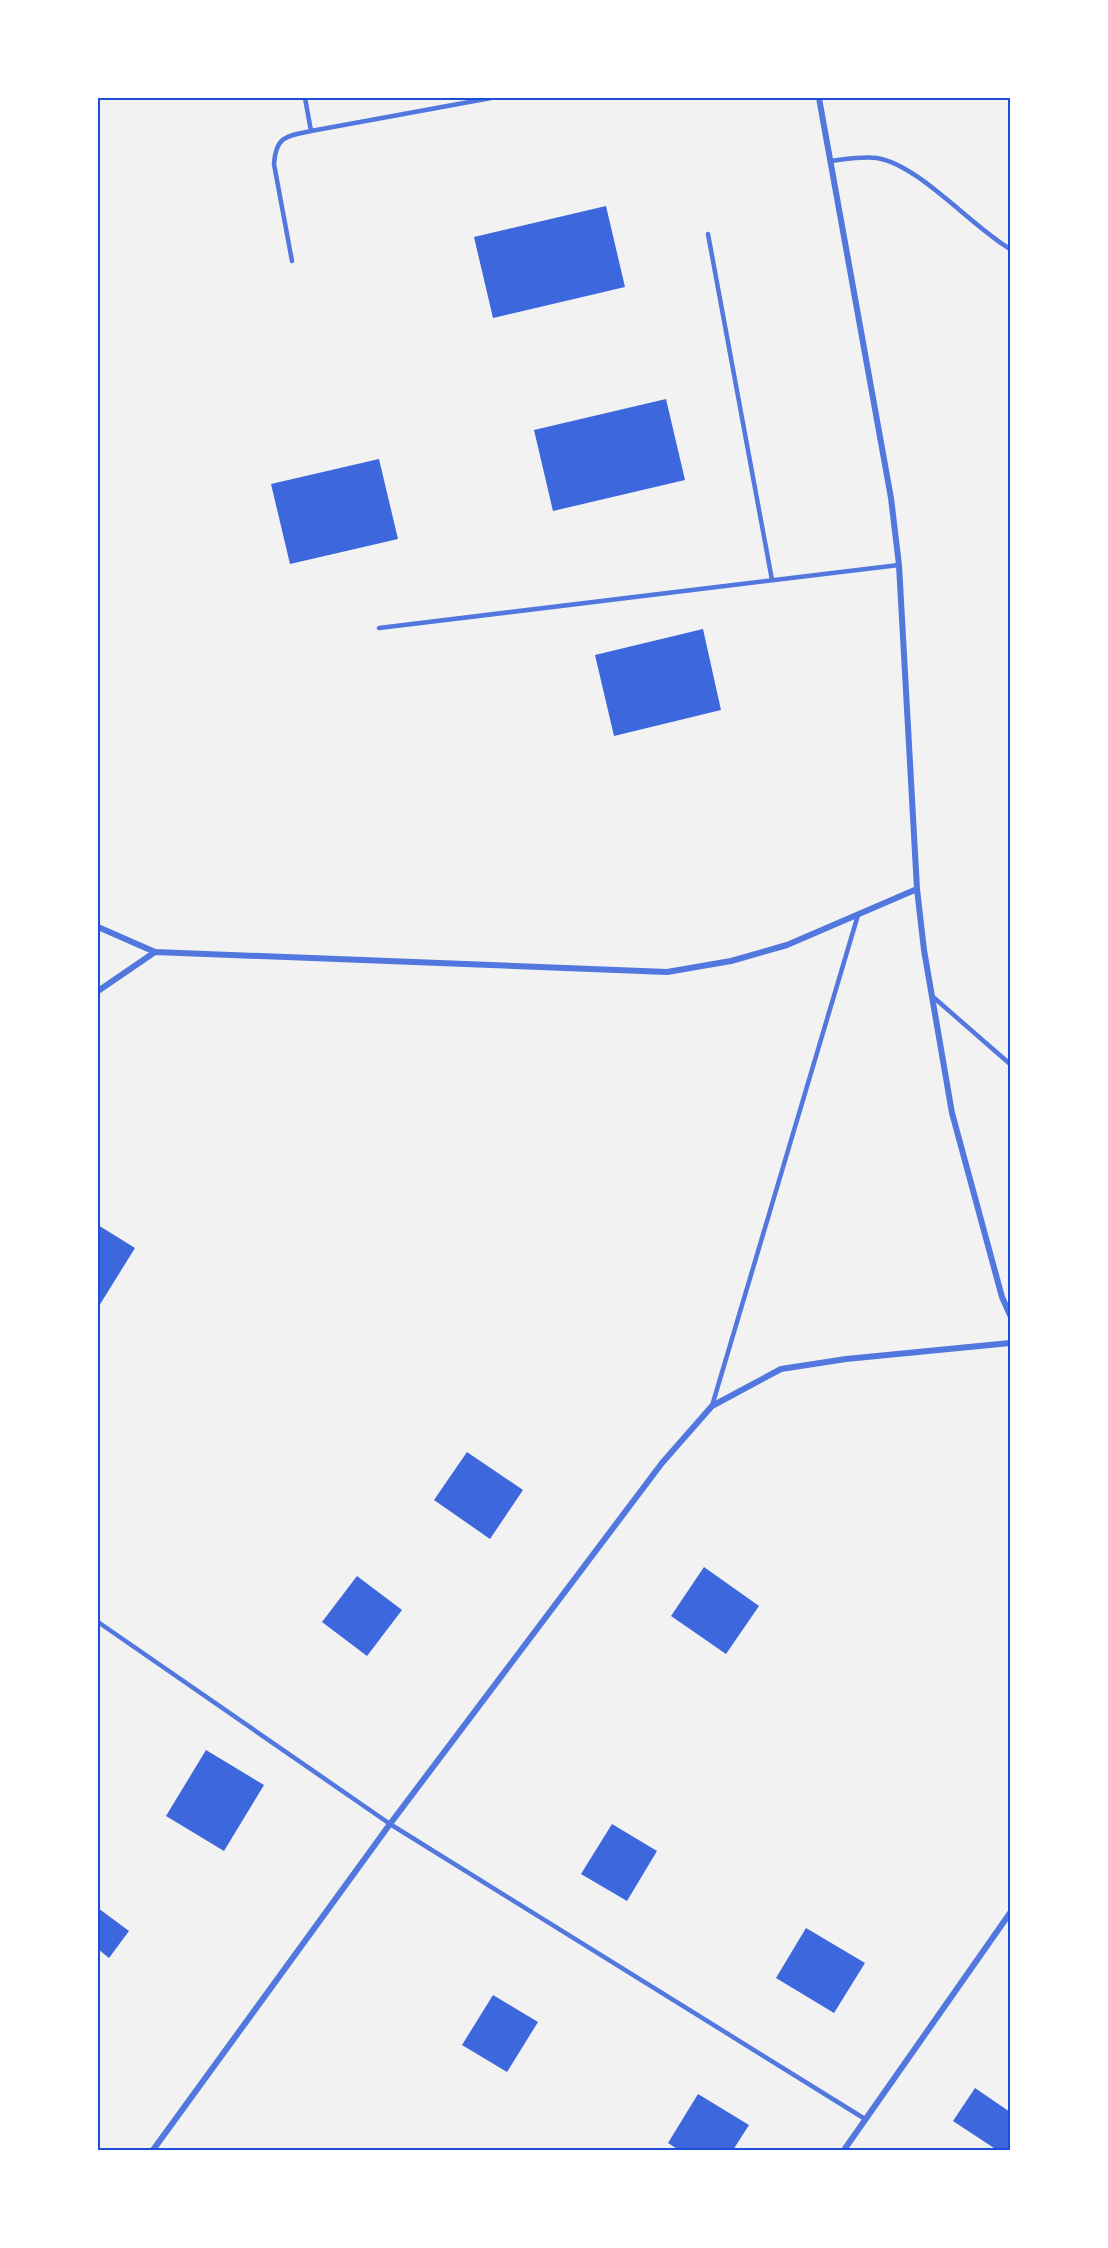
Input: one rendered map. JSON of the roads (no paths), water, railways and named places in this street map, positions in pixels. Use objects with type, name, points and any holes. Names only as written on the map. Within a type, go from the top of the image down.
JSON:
[{"type":"street","points":[[819,98],[891,498],[899,565],[917,889],[933,996],[952,1113],[1002,1297],[1011,1315]]},
{"type":"street","points":[[98,927],[155,952],[668,972],[731,961],[787,945],[917,889]]},
{"type":"street","points":[[98,991],[155,952]]},
{"type":"street","points":[[153,2151],[390,1824],[662,1463],[712,1406],[780,1369],[846,1359],[1011,1343]]},
{"type":"street","points":[[844,2151],[1011,1913]]},
{"type":"lane","points":[[305,98],[311,131]]},
{"type":"lane","points":[[292,261],[274,164],[275,149],[283,139],[311,131],[491,98]]},
{"type":"lane","points":[[831,161],[864,157],[893,162],[909,171],[994,239],[1011,249]]},
{"type":"lane","points":[[708,234],[772,580]]},
{"type":"lane","points":[[379,628],[899,565]]},
{"type":"lane","points":[[712,1406],[858,915]]},
{"type":"lane","points":[[933,996],[1011,1064]]},
{"type":"lane","points":[[98,1622],[390,1824],[865,2119]]}]
